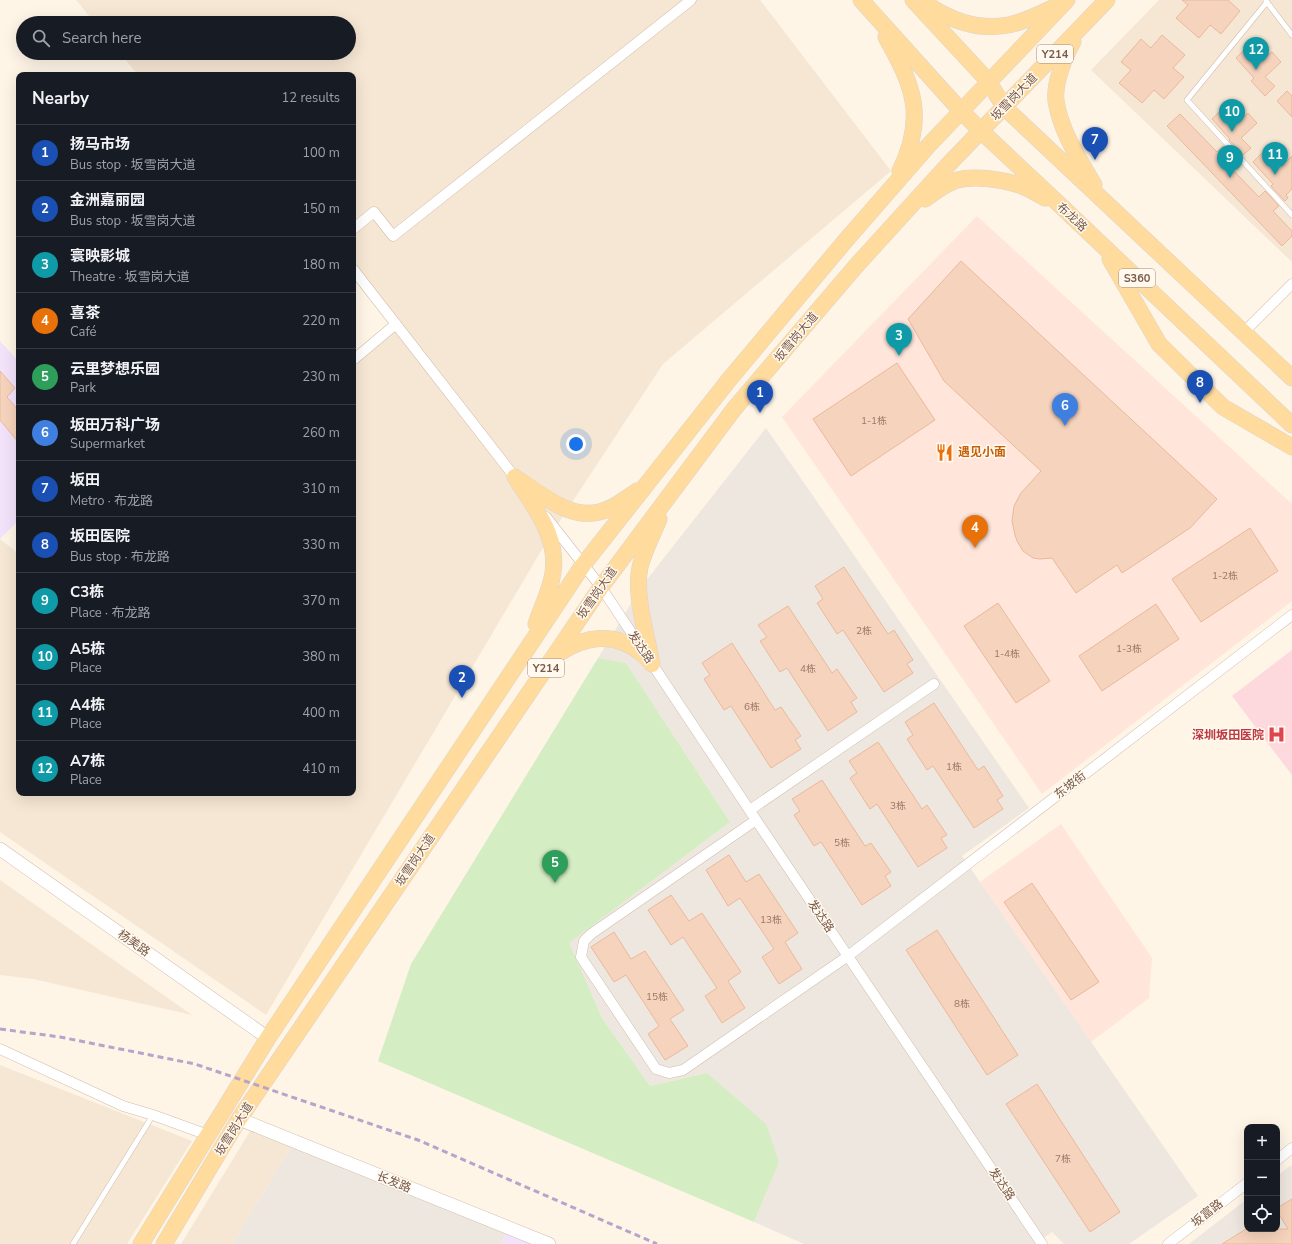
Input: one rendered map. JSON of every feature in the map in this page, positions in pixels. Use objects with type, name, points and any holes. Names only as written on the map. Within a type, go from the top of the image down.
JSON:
[{"type":"main road","name":"布龙路","points":[[861,0],[961,111],[981,131],[1292,425]]},
{"type":"main road","name":"S360","points":[[913,0],[990,82],[1004,108],[1292,378]]},
{"type":"main road","points":[[921,0],[933,9],[960,22],[985,27],[1009,25],[1035,16],[1066,1]]},
{"type":"main road","name":"坂雪岗大道","points":[[164,1244],[239,1119],[546,667],[601,587],[734,409],[856,266],[981,131],[1107,0]]},
{"type":"main road","name":"坂雪岗大道","points":[[141,1244],[268,1038],[583,565],[728,381],[846,240],[961,111],[1066,1]]},
{"type":"main road","points":[[872,12],[902,65],[911,89],[914,110],[914,130],[907,158],[893,186]]},
{"type":"main road","points":[[1084,24],[1069,48],[1059,73],[1056,100],[1064,128],[1077,155],[1103,201]]},
{"type":"main road","points":[[896,223],[933,193],[954,181],[972,178],[994,179],[1020,185],[1062,207]]},
{"type":"main road","points":[[1102,244],[1159,344],[1223,407],[1292,447]]},
{"type":"main road","points":[[515,477],[561,507],[572,512],[581,513],[600,512],[609,509],[649,482]]},
{"type":"main road","points":[[515,477],[544,522],[551,539],[554,558],[553,577],[527,649]]},
{"type":"main road","points":[[652,664],[639,597],[638,577],[643,557],[668,498]]},
{"type":"main road","points":[[546,667],[556,655],[569,646],[583,640],[598,638],[628,644],[641,653],[652,664]]},
{"type":"street","points":[[356,227],[374,212],[393,236],[691,0]]},
{"type":"street","name":"发达路","points":[[356,273],[601,587],[1042,1244]]},
{"type":"street","points":[[1244,332],[1292,284]]},
{"type":"street","points":[[356,357],[396,324]]},
{"type":"street","name":"东坡街","points":[[756,820],[591,934],[584,941],[581,957],[656,1069],[669,1073],[683,1070],[848,956],[1292,615]]},
{"type":"street","points":[[750,810],[934,684]]},
{"type":"street","name":"杨美路","points":[[0,849],[268,1038]]},
{"type":"street","points":[[0,1049],[124,1106],[208,1135]]},
{"type":"street","name":"长发路","points":[[239,1119],[549,1244]]},
{"type":"street","points":[[1280,1158],[1292,1148]]},
{"type":"street","name":"坂富路","points":[[1168,1244],[1244,1185]]},
{"type":"lane","points":[[1292,35],[1266,1],[1187,100],[1292,215]]},
{"type":"lane","points":[[73,1244],[153,1115]]},
{"type":"shaded area","points":[[76,0],[760,0],[891,171],[663,364],[550,536],[266,1015],[0,832],[0,539],[16,552],[16,796],[356,796],[356,356],[395,324],[356,268],[356,72],[136,72],[126,60],[356,60],[356,16],[89,16]]},
{"type":"shaded area","points":[[1159,0],[1292,0],[1292,262],[1091,70]]},
{"type":"shaded area","points":[[977,216],[1292,504],[1292,601],[1042,794],[782,417]]},
{"type":"shaded area","points":[[0,341],[16,359],[16,523],[0,539]]},
{"type":"shaded area","points":[[766,428],[1029,808],[962,856],[1198,1196],[1129,1244],[1064,1244],[1052,1232],[1035,1244],[804,1244],[754,1222],[779,1162],[707,1073],[650,1086],[602,1018],[568,943],[730,822],[626,663],[598,658],[641,587]]},
{"type":"shaded area","name":"深圳坂田医院","points":[[1292,650],[1292,775],[1232,696]]},
{"type":"shaded area","points":[[1061,824],[1152,958],[1149,998],[1091,1042],[980,882]]},
{"type":"shaded area","points":[[0,880],[192,1015],[33,979],[0,975]]},
{"type":"shaded area","points":[[0,1065],[192,1141],[127,1244],[0,1244]]},
{"type":"shaded area","points":[[252,1128],[293,1144],[232,1244],[181,1244]]},
{"type":"shaded area","points":[[293,1144],[507,1232],[501,1244],[232,1244]]},
{"type":"shaded area","points":[[1291,1165],[1292,1244],[1189,1244],[1244,1201],[1244,1232],[1280,1232],[1280,1174]]},
{"type":"shaded area","points":[[507,1232],[536,1244],[501,1244]]},
{"type":"green space","points":[[598,658],[626,663],[730,822],[569,943],[602,1018],[650,1086],[707,1073],[766,1124],[779,1162],[754,1222],[378,1061],[411,964]]},
{"type":"building","points":[[1182,0],[1228,0],[1240,11],[1221,34],[1210,25],[1199,38],[1176,18],[1188,5]]},
{"type":"building","points":[[1162,35],[1185,55],[1173,68],[1184,77],[1164,99],[1154,90],[1142,103],[1119,83],[1131,70],[1121,62],[1141,39],[1151,48]]},
{"type":"building","points":[[1246,48],[1258,61],[1265,55],[1267,56],[1272,52],[1281,62],[1265,77],[1275,86],[1265,96],[1251,81],[1254,78],[1236,58]]},
{"type":"building","points":[[1287,91],[1292,96],[1292,117],[1277,101]]},
{"type":"building","points":[[1222,109],[1235,123],[1241,116],[1243,118],[1248,113],[1257,123],[1241,138],[1251,148],[1243,155],[1212,119]]},
{"type":"building","points":[[1180,114],[1217,152],[1223,146],[1237,161],[1230,167],[1259,197],[1265,191],[1279,206],[1273,211],[1292,231],[1292,236],[1282,246],[1167,126]]},
{"type":"building","points":[[1263,152],[1278,167],[1292,156],[1292,189],[1286,195],[1288,198],[1285,201],[1271,186],[1273,184],[1253,162]]},
{"type":"building","points":[[961,261],[1217,499],[1190,528],[1122,573],[1117,565],[1076,593],[1052,558],[1033,558],[1023,551],[1017,541],[1012,521],[1014,506],[1021,493],[1041,471],[944,381],[908,319]]},
{"type":"building","points":[[897,363],[935,420],[851,476],[813,419]]},
{"type":"building","points":[[0,371],[15,388],[7,397],[16,408],[16,439],[0,420]]},
{"type":"building","points":[[1250,528],[1278,571],[1201,622],[1172,579]]},
{"type":"building","points":[[844,567],[888,634],[894,630],[913,660],[907,664],[913,673],[884,692],[843,630],[837,634],[817,603],[823,599],[815,586]]},
{"type":"building","points":[[998,603],[1050,681],[1016,703],[964,626]]},
{"type":"building","points":[[1156,604],[1179,639],[1102,691],[1079,656]]},
{"type":"building","points":[[788,606],[832,673],[837,669],[857,698],[851,702],[857,712],[828,731],[787,668],[780,672],[760,641],[767,637],[758,625]]},
{"type":"building","points":[[732,643],[775,710],[781,707],[801,736],[795,740],[801,749],[771,768],[731,706],[724,710],[704,679],[710,675],[702,663]]},
{"type":"building","points":[[934,703],[978,770],[984,766],[1003,796],[997,800],[1003,809],[974,828],[933,766],[927,770],[907,739],[913,735],[905,722]]},
{"type":"building","points":[[878,742],[922,809],[927,805],[947,835],[941,838],[947,848],[918,867],[877,804],[870,809],[850,778],[857,773],[849,761]]},
{"type":"building","points":[[822,780],[865,846],[871,843],[891,872],[885,876],[891,886],[862,905],[821,842],[814,846],[794,815],[800,811],[792,799]]},
{"type":"building","points":[[729,855],[746,882],[759,874],[798,933],[785,942],[802,969],[779,984],[762,957],[774,949],[740,898],[728,906],[706,870]]},
{"type":"building","points":[[1032,883],[1099,982],[1071,1000],[1004,902]]},
{"type":"building","points":[[671,895],[689,921],[702,913],[741,972],[728,981],[745,1008],[722,1023],[705,996],[717,988],[683,937],[671,945],[648,910]]},
{"type":"building","points":[[937,930],[1018,1055],[987,1075],[906,950]]},
{"type":"building","points":[[614,932],[631,959],[645,951],[684,1010],[670,1019],[688,1046],[665,1060],[648,1034],[659,1026],[626,975],[614,982],[591,947]]},
{"type":"building","points":[[1037,1084],[1120,1212],[1090,1232],[1006,1104]]},
{"type":"building","points":[[1292,1199],[1292,1244],[1222,1244],[1244,1230],[1244,1232],[1280,1232],[1280,1229],[1288,1229],[1280,1216],[1280,1206]]},
{"type":"railway","points":[[0,1029],[60,1037],[195,1064],[418,1140],[657,1244]]},
{"type":"place","name":"A7栋","points":[[1256,70]]},
{"type":"place","name":"A5栋","points":[[1232,132]]},
{"type":"place","name":"坂田","points":[[1095,160]]},
{"type":"place","name":"A4栋","points":[[1275,175]]},
{"type":"place","name":"C3栋","points":[[1230,178]]},
{"type":"place","name":"寰映影城","points":[[899,356]]},
{"type":"place","name":"坂田医院","points":[[1200,403]]},
{"type":"place","name":"扬马市场","points":[[760,413]]},
{"type":"place","name":"坂田万科广场","points":[[1065,426]]},
{"type":"place","name":"遇见小面","points":[[945,452]]},
{"type":"place","name":"喜茶","points":[[975,548]]},
{"type":"place","name":"金洲嘉丽园","points":[[462,698]]},
{"type":"place","name":"深圳坂田医院","points":[[1277,735]]},
{"type":"place","name":"云里梦想乐园","points":[[555,883]]}]
